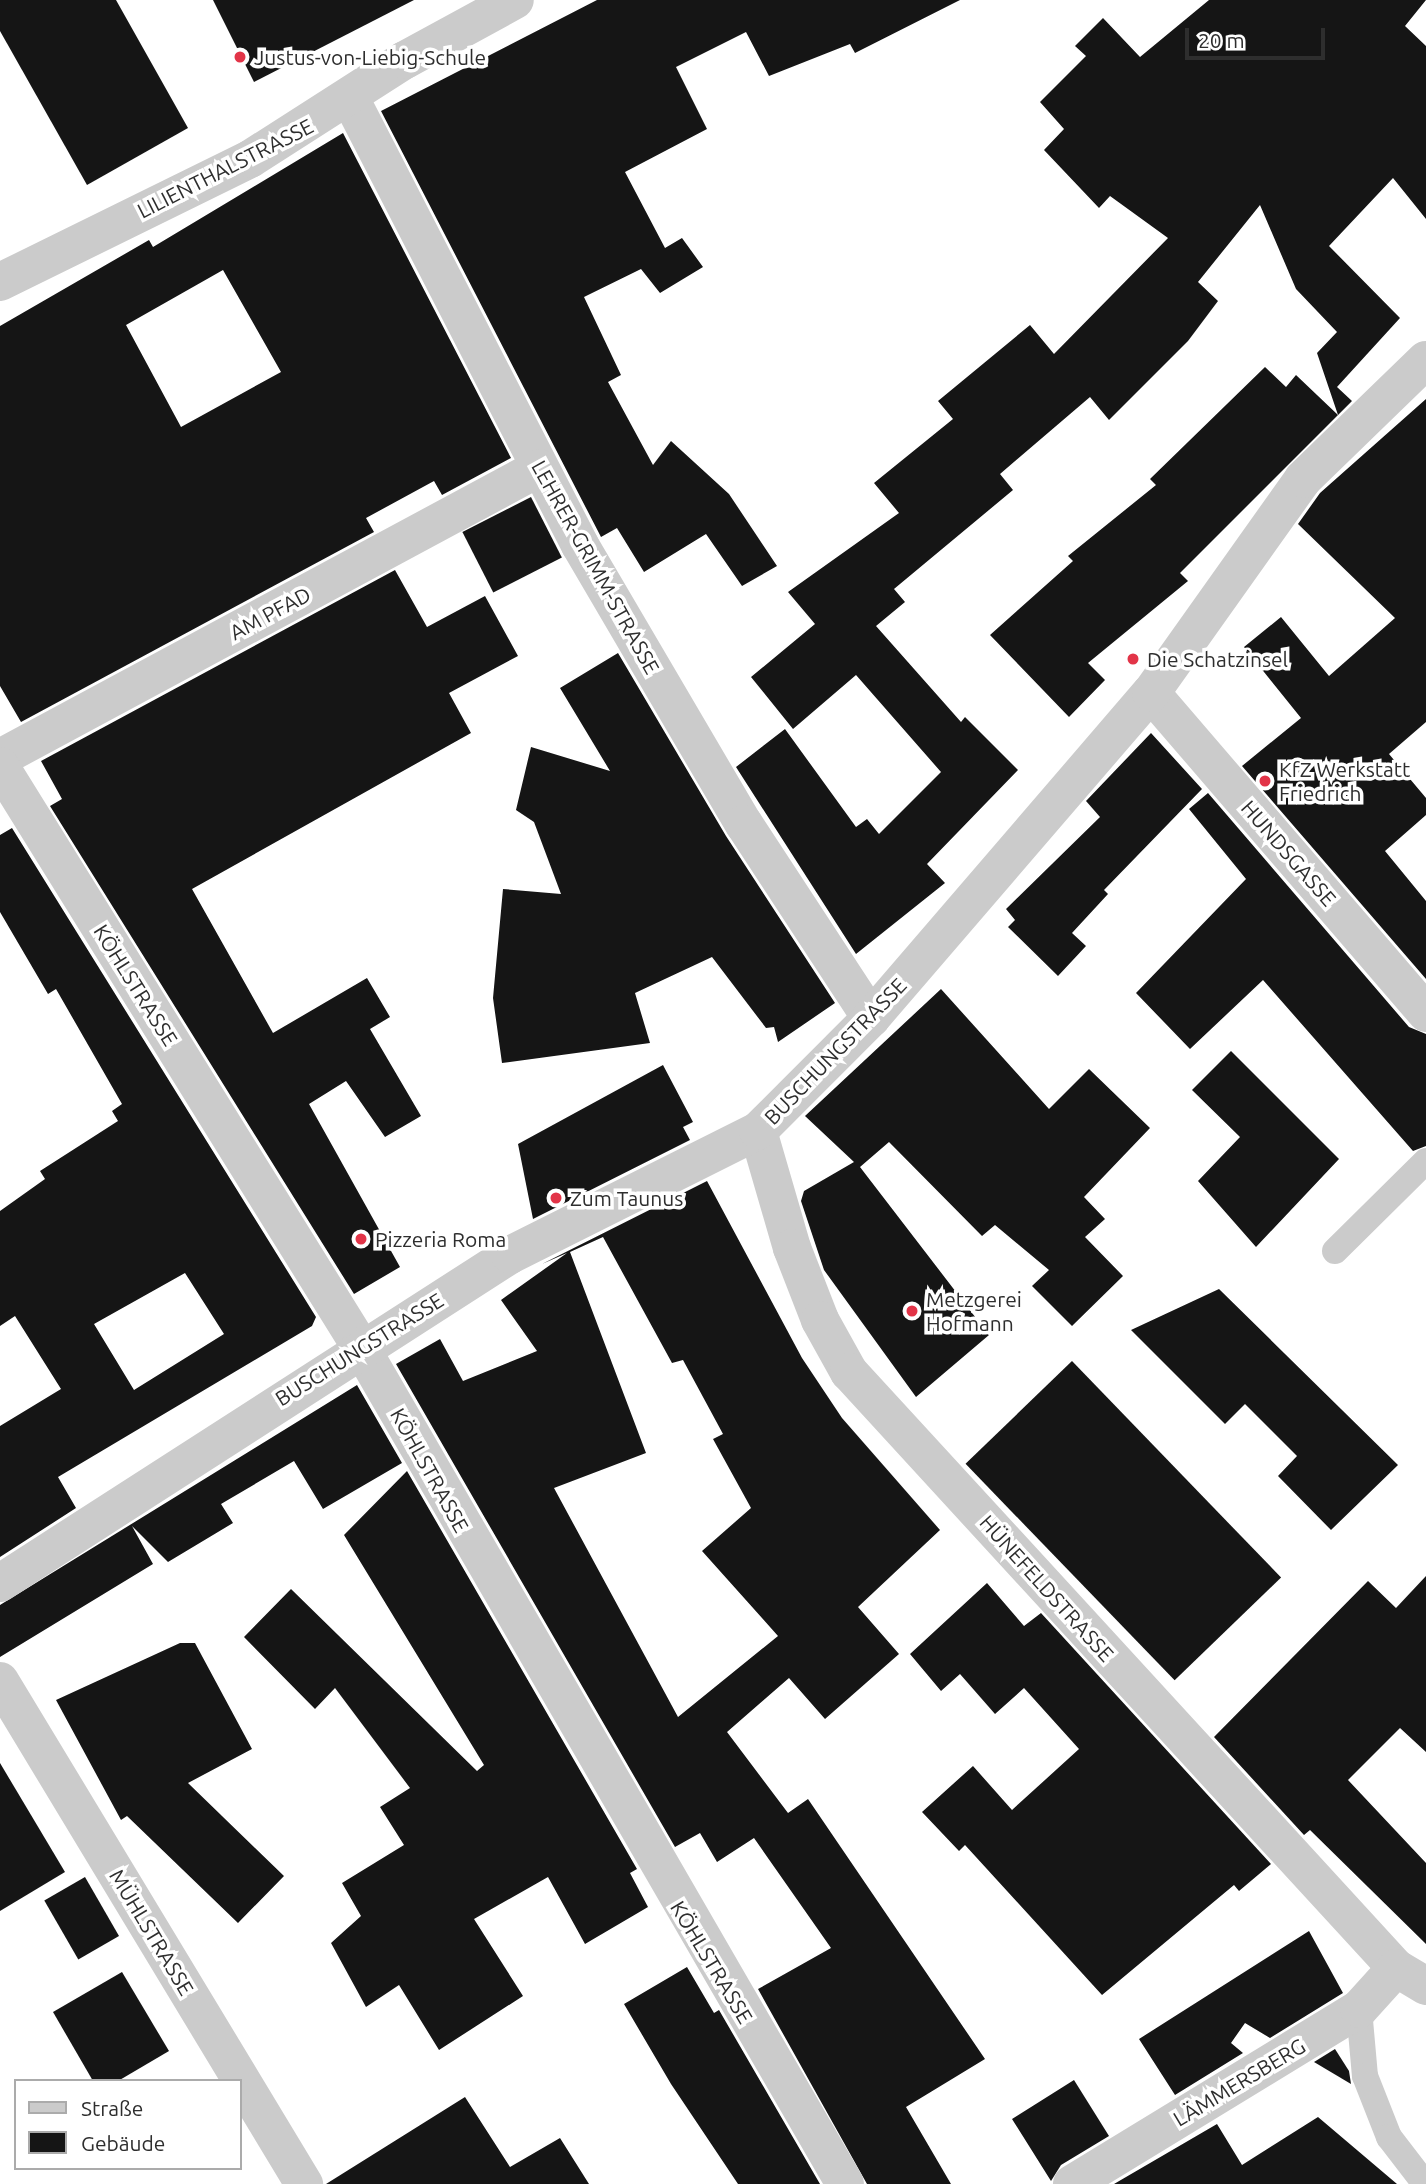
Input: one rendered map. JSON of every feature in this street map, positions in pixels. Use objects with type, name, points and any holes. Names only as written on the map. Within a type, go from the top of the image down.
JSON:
[{"type":"street","name":"LILIENTHALSTRASSE","points":[[0,282],[250,159],[515,0]]},
{"type":"street","name":"LEHRER-GRIMM-STRASSE","points":[[350,98],[539,468],[744,824],[871,1018]]},
{"type":"street","name":"BUSCHUNGSTRASSE","points":[[0,1583],[360,1346],[510,1255],[758,1131],[871,1018],[1151,693],[1303,479],[1426,360]]},
{"type":"street","name":"AM PFAD","points":[[0,758],[539,468]]},
{"type":"street","name":"HUNDSGASSE","points":[[1151,693],[1426,1013]]},
{"type":"street","name":"KÖHLSTRASSE","points":[[0,766],[360,1346],[845,2184]]},
{"type":"street","name":"HÜNEFELDSTRASSE","points":[[758,1131],[792,1248],[820,1321],[849,1372],[1411,1977]]},
{"type":"street","name":"MÜHLSTRASSE","points":[[0,1681],[241,2079]]},
{"type":"street","name":"LÄMMERSBERG","points":[[1072,2184],[1411,1977]]},
{"type":"street","name":"MÜHLSTRASSE","points":[[242,2081],[304,2184]]},
{"type":"lane","points":[[1335,1251],[1426,1161]]},
{"type":"lane","points":[[1359,2009],[1365,2076],[1389,2137],[1425,2184]]},
{"type":"building","points":[[0,0],[116,0],[188,128],[87,185],[0,31]]},
{"type":"building","points":[[213,0],[414,0],[254,82]]},
{"type":"building","points":[[597,0],[960,0],[855,53],[850,44],[769,76],[746,32],[676,67],[707,129],[625,172],[665,248],[682,238],[703,267],[660,293],[641,269],[584,297],[621,375],[608,382],[653,465],[671,441],[729,494],[777,566],[742,586],[706,534],[644,572],[617,528],[601,537],[381,111]]},
{"type":"building","points":[[1209,0],[1426,0],[1405,26],[1426,46],[1426,219],[1393,178],[1329,246],[1400,318],[1337,387],[1352,401],[1338,415],[1317,353],[1337,332],[1296,289],[1260,205],[1198,282],[1218,301],[1188,341],[1109,420],[1090,397],[1000,474],[1013,490],[894,589],[905,602],[876,626],[961,722],[965,717],[1018,770],[927,864],[945,883],[856,954],[736,767],[785,729],[856,827],[867,819],[879,834],[941,772],[856,675],[793,729],[751,677],[815,624],[788,592],[899,513],[874,483],[953,419],[938,401],[1030,325],[1054,354],[1168,238],[1110,196],[1099,208],[1044,150],[1064,129],[1040,102],[1086,56],[1075,46],[1103,18],[1140,57]]},
{"type":"building","points":[[343,133],[511,458],[442,495],[434,481],[366,518],[374,532],[21,722],[0,686],[0,326],[149,240],[153,247]],"holes":[[[223,270],[281,372],[181,427],[126,325]]]},
{"type":"building","points":[[1265,367],[1286,387],[1296,375],[1338,415],[1180,573],[1188,581],[1088,663],[1105,680],[1069,717],[990,635],[1073,561],[1068,556],[1156,485],[1150,479]]},
{"type":"building","points":[[1426,399],[1426,722],[1389,754],[1426,798],[1426,815],[1385,851],[1426,901],[1426,979],[1242,766],[1301,718],[1244,647],[1281,617],[1329,676],[1395,618],[1298,524],[1320,493]]},
{"type":"building","points":[[531,497],[562,558],[493,593],[462,532]]},
{"type":"building","points":[[395,570],[427,627],[485,596],[518,656],[449,693],[471,733],[192,889],[273,1033],[367,978],[390,1017],[370,1029],[421,1116],[385,1137],[346,1081],[309,1104],[400,1267],[354,1294],[50,806],[62,799],[41,761]]},
{"type":"building","points":[[618,653],[726,836],[835,1003],[778,1042],[774,1027],[766,1028],[712,957],[635,993],[650,1043],[502,1063],[493,998],[503,889],[561,894],[534,822],[516,810],[531,747],[610,771],[560,688]]},
{"type":"building","points":[[1151,733],[1202,789],[1104,890],[1108,894],[1072,933],[1086,946],[1058,976],[1008,927],[1015,920],[1006,909],[1100,817],[1086,801]]},
{"type":"building","points":[[1208,793],[1409,1027],[1426,1034],[1426,1146],[1413,1151],[1263,980],[1190,1049],[1136,993],[1246,879],[1189,809]]},
{"type":"building","points":[[12,828],[316,1317],[312,1326],[58,1477],[76,1508],[0,1557],[0,1426],[61,1389],[15,1316],[0,1326],[0,1211],[45,1179],[40,1171],[118,1121],[112,1111],[122,1104],[56,989],[48,994],[0,912],[0,835]],"holes":[[[185,1273],[224,1334],[134,1390],[94,1324]]]},
{"type":"building","points":[[941,989],[1049,1109],[1089,1069],[1150,1128],[1084,1197],[1105,1219],[1085,1237],[1123,1276],[1072,1326],[1032,1286],[1049,1270],[995,1225],[982,1236],[889,1142],[860,1167],[989,1335],[916,1397],[824,1270],[801,1201],[804,1191],[854,1162],[805,1116]]},
{"type":"building","points":[[1231,1051],[1339,1159],[1256,1247],[1198,1181],[1240,1137],[1192,1090]]},
{"type":"building","points":[[663,1065],[693,1122],[683,1127],[690,1140],[533,1219],[518,1144]]},
{"type":"building","points":[[707,1181],[802,1358],[842,1418],[940,1530],[858,1607],[899,1654],[825,1719],[789,1678],[727,1732],[788,1813],[808,1799],[985,2059],[906,2107],[951,2184],[867,2184],[758,1989],[831,1948],[754,1838],[717,1862],[700,1833],[675,1847],[396,1364],[440,1339],[463,1381],[537,1351],[501,1300],[567,1253],[542,1264]],"holes":[[[603,1237],[672,1363],[683,1360],[723,1434],[713,1439],[751,1508],[702,1551],[778,1636],[678,1717],[554,1488],[646,1453],[570,1252]]]},
{"type":"building","points":[[1219,1289],[1398,1465],[1331,1530],[1278,1476],[1297,1456],[1245,1404],[1225,1424],[1131,1330]]},
{"type":"building","points":[[1072,1361],[1281,1578],[1175,1680],[966,1464]]},
{"type":"building","points":[[357,1385],[402,1463],[323,1509],[294,1461],[221,1504],[233,1523],[168,1562],[132,1526],[153,1564],[0,1657],[0,1605]]},
{"type":"building","points":[[407,1471],[637,1869],[630,1873],[648,1907],[585,1944],[548,1877],[474,1919],[523,1996],[439,2050],[399,1985],[366,2007],[331,1943],[361,1916],[342,1883],[404,1845],[380,1807],[410,1788],[335,1688],[315,1709],[244,1637],[291,1589],[477,1771],[484,1765],[344,1535]]},
{"type":"building","points":[[1426,1576],[1426,1752],[1400,1728],[1348,1780],[1426,1863],[1426,1944],[1310,1830],[1304,1835],[1214,1737],[1368,1581],[1396,1608]]},
{"type":"building","points":[[987,1583],[1024,1626],[1041,1613],[1271,1864],[1239,1891],[1234,1885],[1102,1995],[965,1845],[959,1851],[922,1812],[973,1766],[1012,1810],[1079,1749],[1024,1688],[995,1714],[960,1674],[941,1691],[910,1654]]},
{"type":"building","points":[[180,1643],[195,1643],[252,1749],[188,1783],[284,1876],[238,1923],[127,1816],[121,1820],[56,1700]]},
{"type":"building","points":[[0,1763],[65,1872],[0,1911]]},
{"type":"building","points":[[85,1877],[119,1936],[78,1959],[44,1900]]},
{"type":"building","points":[[1309,1931],[1343,1993],[1270,2038],[1245,2023],[1231,2043],[1243,2053],[1175,2095],[1139,2039]]},
{"type":"building","points":[[687,1967],[714,2013],[719,2010],[820,2184],[738,2184],[671,2084],[624,2004]]},
{"type":"building","points":[[122,1972],[169,2051],[121,2079],[92,2079],[53,2012]]},
{"type":"building","points":[[1335,2049],[1349,2071],[1351,2084],[1314,2062]]},
{"type":"building","points":[[1074,2080],[1109,2136],[1061,2165],[1051,2181],[1012,2119]]},
{"type":"building","points":[[465,2097],[510,2167],[560,2138],[589,2184],[326,2184]]},
{"type":"building","points":[[1318,2117],[1397,2184],[1114,2184],[1217,2124],[1242,2165]]},
{"type":"place","name":"Justus-von-Liebig-Schule","points":[[240,57]]},
{"type":"place","name":"Die Schatzinsel","points":[[1133,659]]},
{"type":"place","name":"KfZ Werkstatt Friedrich","points":[[1265,781]]},
{"type":"place","name":"Zum Taunus","points":[[556,1198]]},
{"type":"place","name":"Pizzeria Roma","points":[[361,1239]]},
{"type":"place","name":"Metzgerei Hofmann","points":[[912,1311]]}]
